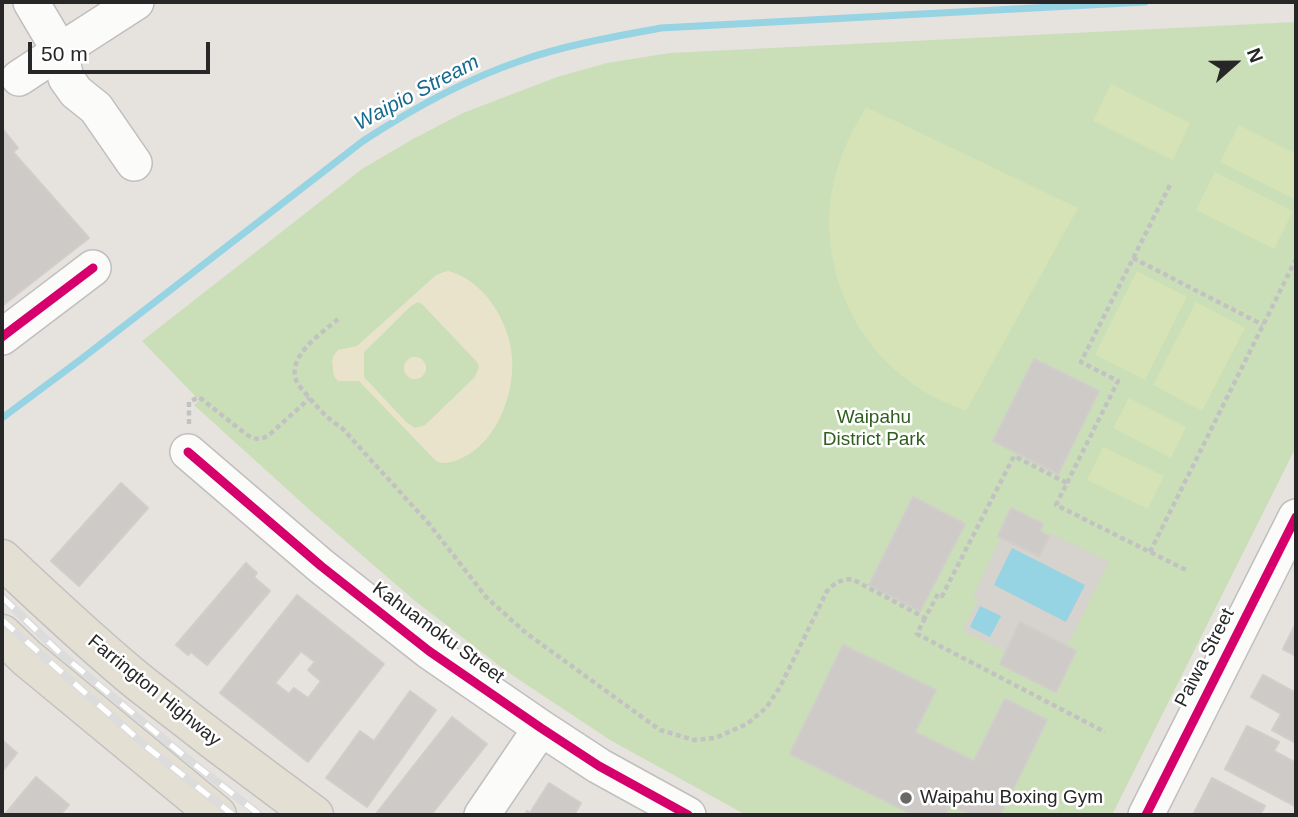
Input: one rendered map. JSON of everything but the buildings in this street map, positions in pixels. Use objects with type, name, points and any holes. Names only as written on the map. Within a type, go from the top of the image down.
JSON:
[{"type":"main road","name":"Farrington Highway","points":[[2,559],[138,681],[254,772],[314,815]]},
{"type":"main road","points":[[10,651],[217,815]]},
{"type":"street","points":[[31,2],[60,51],[79,68],[89,83],[96,108],[134,163]]},
{"type":"street","points":[[19,78],[136,2]]},
{"type":"street","points":[[2,337],[93,268]]},
{"type":"street","name":"Kahuamoku Street","points":[[188,452],[321,566],[429,651],[599,766],[688,815]]},
{"type":"street","name":"Paiwa Street","points":[[1146,815],[1296,517]]},
{"type":"street","points":[[482,815],[541,728]]},
{"type":"path","points":[[1170,185],[1081,362],[1118,381],[1056,505],[1186,570]]},
{"type":"path","points":[[1133,258],[1264,325]]},
{"type":"path","points":[[1150,552],[1296,259]]},
{"type":"path","points":[[338,319],[302,351],[295,375],[298,384],[430,525],[486,597],[526,634],[660,730],[694,740],[715,738],[747,724],[766,708],[780,688],[827,590],[841,580],[852,579],[925,618]]},
{"type":"path","points":[[188,452],[189,402],[199,397],[247,436],[255,439],[269,435],[310,398]]},
{"type":"path","points":[[1067,483],[1014,456],[942,596],[938,594],[917,634],[1105,732]]},
{"type":"green space","name":"Waipahu District Park","points":[[1296,22],[1296,447],[1112,815],[746,815],[610,740],[509,673],[415,601],[194,405],[199,400],[142,341],[362,169],[463,113],[557,77],[607,63],[670,53]]},
{"type":"green space","points":[[1111,84],[1190,123],[1173,160],[1093,121]]},
{"type":"green space","points":[[866,107],[1078,208],[966,411],[926,393],[886,362],[856,322],[839,284],[830,243],[830,201],[843,152]]},
{"type":"green space","points":[[1239,125],[1296,154],[1296,200],[1220,162]]},
{"type":"green space","points":[[1215,172],[1293,211],[1274,249],[1196,210]]},
{"type":"green space","points":[[1137,271],[1187,297],[1145,380],[1095,355]]},
{"type":"green space","points":[[1196,302],[1245,328],[1202,411],[1153,385]]},
{"type":"green space","points":[[1129,398],[1186,427],[1171,458],[1113,428]]},
{"type":"green space","points":[[1103,447],[1164,476],[1148,509],[1087,480]]},
{"type":"sand","points":[[448,271],[461,276],[483,293],[500,316],[512,357],[510,386],[494,429],[474,451],[446,463],[436,461],[359,381],[338,381],[334,376],[332,362],[338,350],[357,346],[441,273]],"holes":[[[418,302],[479,367],[475,377],[425,425],[415,428],[406,422],[364,377],[364,352],[411,306]]]},
{"type":"sand","points":[[415,357],[423,360],[426,368],[423,376],[415,379],[407,376],[404,368],[407,360]]},
{"type":"shaded area","points":[[1050,533],[1109,562],[1068,645],[1020,622],[1005,651],[963,631],[978,600],[973,596],[1001,537],[1039,556]]},
{"type":"water","points":[[1012,548],[1085,585],[1066,622],[994,585]]},
{"type":"water","points":[[980,606],[1001,616],[990,637],[970,627]]},
{"type":"waterway","name":"Waipio Stream","points":[[2,418],[363,141],[439,96],[520,61],[572,46],[661,28],[1145,2]]},
{"type":"railway","points":[[2,597],[60,653],[260,815]]},
{"type":"railway","points":[[2,620],[147,747],[233,815]]},
{"type":"cycle path","points":[[2,337],[93,268]]},
{"type":"cycle path","points":[[188,452],[321,566],[429,651],[599,766],[688,815]]},
{"type":"cycle path","points":[[1146,815],[1296,517]]},
{"type":"place","name":"Waipahu Boxing Gym","points":[[906,798]]}]
